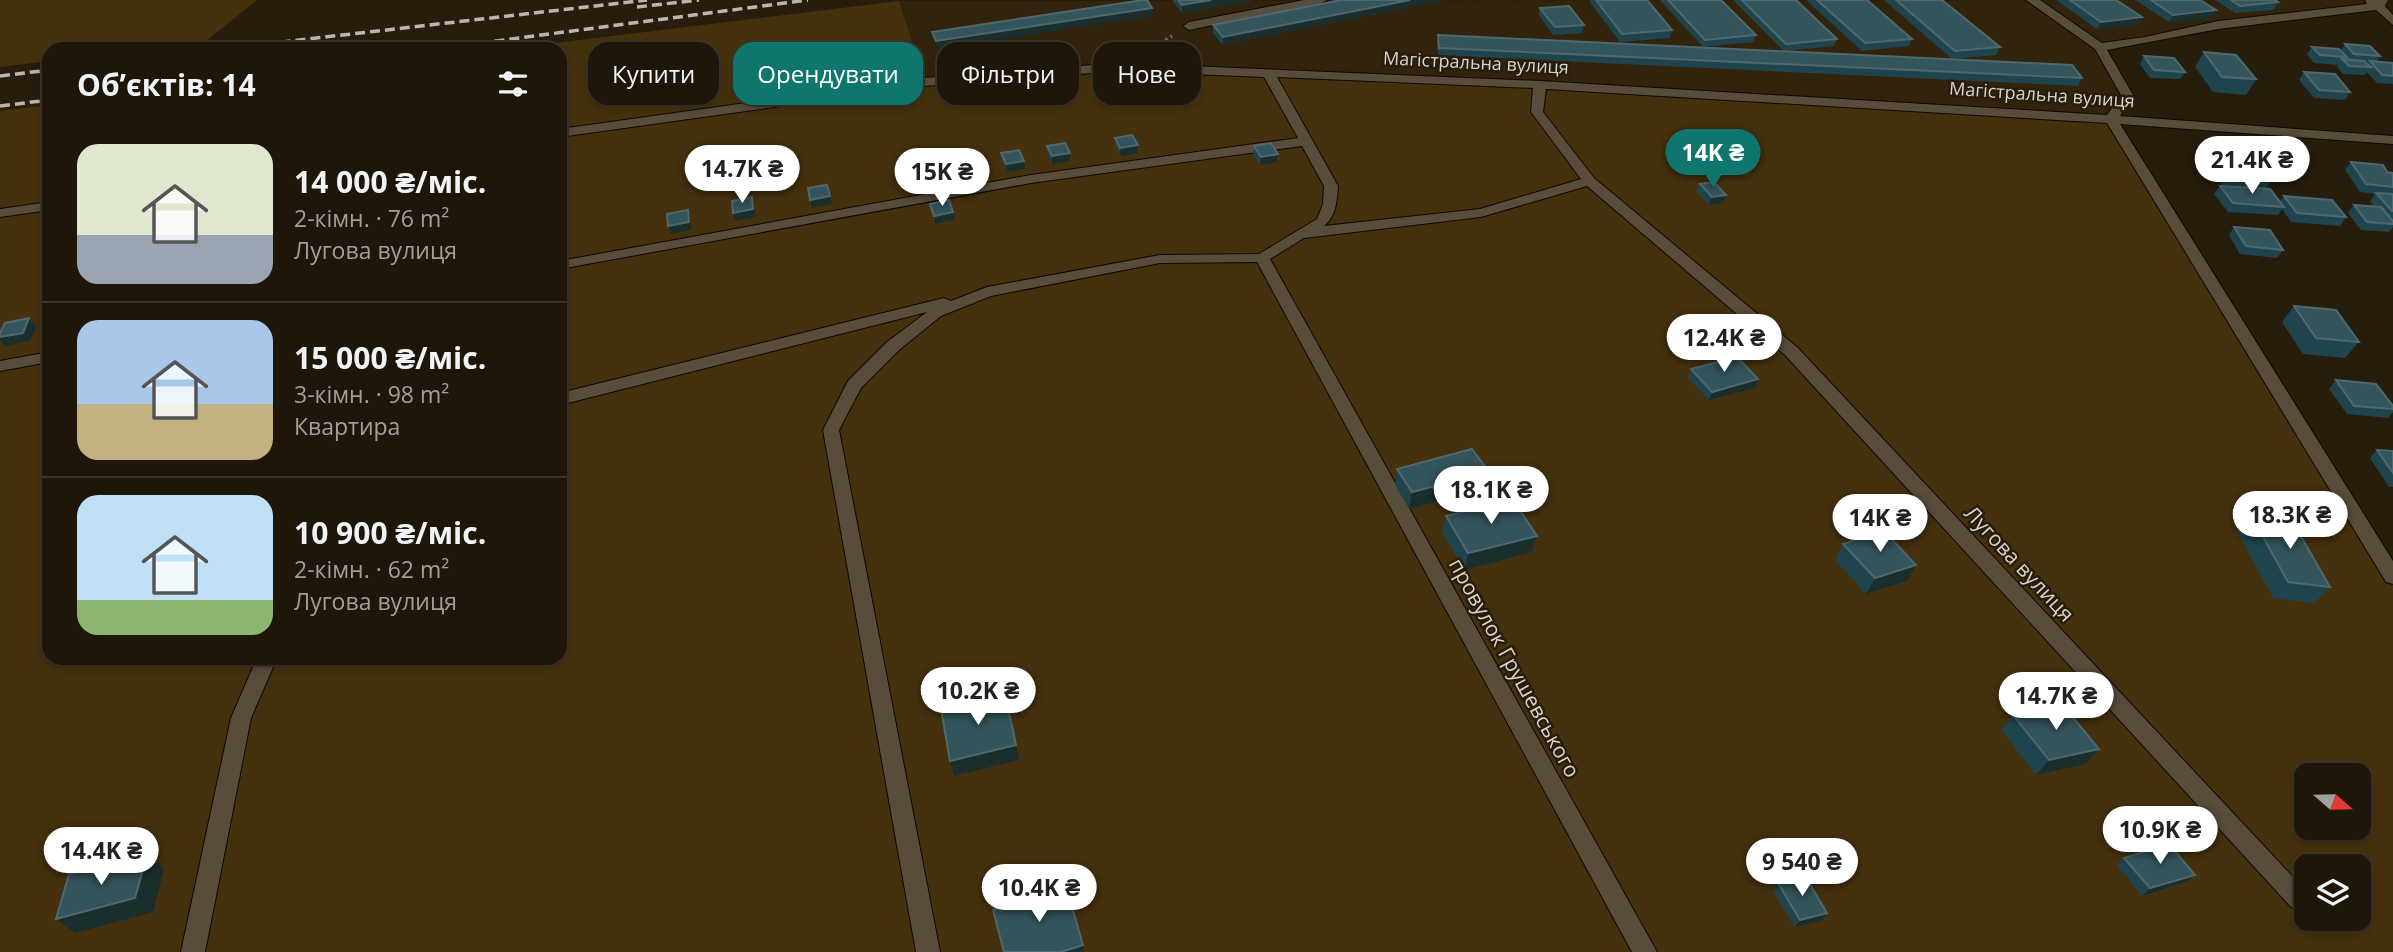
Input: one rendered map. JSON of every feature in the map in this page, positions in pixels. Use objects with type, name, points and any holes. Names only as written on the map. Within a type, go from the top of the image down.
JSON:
[{"type":"street","points":[[1189,26],[1321,0]]},
{"type":"street","points":[[2032,0],[2100,47],[2127,95],[2111,118],[2393,577]]},
{"type":"street","points":[[2100,47],[2145,41],[2218,25],[2376,2],[2393,22]]},
{"type":"street","name":"Магістральна вулиця","points":[[567,132],[925,82],[1118,67],[1540,85],[2111,118],[2393,139]]},
{"type":"street","points":[[567,397],[987,292],[1160,258],[1262,258],[1323,220],[1330,204],[1331,186],[1268,73]]},
{"type":"street","name":"Лугова вулиця","points":[[1540,85],[1537,112],[1589,181],[1790,351],[2294,893]]},
{"type":"street","points":[[567,264],[1031,179],[1306,141]]},
{"type":"street","points":[[1297,238],[1327,230],[1481,213],[1589,181]]},
{"type":"street","points":[[0,213],[42,207]]},
{"type":"street","name":"провулок Грушевського","points":[[1262,258],[1645,952]]},
{"type":"street","points":[[928,952],[831,429],[855,385],[893,346],[936,313],[987,292]]},
{"type":"street","points":[[0,366],[42,358]]},
{"type":"street","points":[[193,952],[241,718],[264,665]]},
{"type":"shaded area","points":[[0,0],[257,0],[205,42],[42,42],[42,62],[0,67]]},
{"type":"shaded area","points":[[2382,0],[2379,6],[2319,12],[2101,47],[2127,95],[2111,119],[1201,91],[1201,42],[1093,42],[1093,87],[1079,87],[1079,42],[937,42],[937,82],[924,82],[923,42],[912,42],[899,1]]},
{"type":"shaded area","points":[[899,1],[912,42],[733,42],[733,105],[923,105],[923,76],[925,82],[937,81],[937,105],[1079,105],[1079,70],[1093,69],[1093,105],[1201,105],[1201,71],[1540,85],[2111,119],[2393,577],[2393,952],[0,952],[0,111],[42,106],[42,665],[567,665],[567,42],[562,42]]},
{"type":"building","points":[[1147,0],[1152,8],[936,41],[932,32]]},
{"type":"building","points":[[1178,0],[1211,0],[1182,5]]},
{"type":"building","points":[[1341,0],[1410,0],[1223,37],[1213,25]]},
{"type":"building","points":[[1596,0],[1647,0],[1672,30],[1622,34]]},
{"type":"building","points":[[1668,0],[1721,0],[1756,35],[1705,40]]},
{"type":"building","points":[[1742,0],[1796,0],[1837,39],[1786,44]]},
{"type":"building","points":[[1817,0],[1867,0],[1912,39],[1865,43]]},
{"type":"building","points":[[1896,0],[1942,0],[2000,47],[1955,51]]},
{"type":"building","points":[[2070,0],[2116,0],[2142,17],[2101,22]]},
{"type":"building","points":[[2151,0],[2200,0],[2216,10],[2173,15]]},
{"type":"building","points":[[2231,0],[2275,0],[2278,2],[2240,6]]},
{"type":"building","points":[[1569,6],[1584,25],[1555,27],[1540,8]]},
{"type":"building","points":[[1438,35],[2072,65],[2082,78],[1439,48]]},
{"type":"building","points":[[2345,44],[2370,46],[2380,56],[2354,54]]},
{"type":"building","points":[[2312,47],[2339,49],[2347,57],[2320,55]]},
{"type":"building","points":[[2204,52],[2236,55],[2256,79],[2222,77]]},
{"type":"building","points":[[2144,56],[2174,58],[2185,72],[2154,70]]},
{"type":"building","points":[[2342,59],[2364,61],[2371,67],[2349,66]]},
{"type":"building","points":[[2370,61],[2393,63],[2393,76],[2382,75]]},
{"type":"building","points":[[2304,72],[2335,74],[2350,92],[2319,90]]},
{"type":"building","points":[[1132,135],[1138,145],[1120,148],[1115,138]]},
{"type":"building","points":[[1065,143],[1070,153],[1052,156],[1047,146]]},
{"type":"building","points":[[1271,143],[1278,154],[1261,157],[1254,146]]},
{"type":"building","points":[[2215,143],[2251,146],[2273,177],[2236,174]]},
{"type":"building","points":[[1019,150],[1024,161],[1006,164],[1001,153]]},
{"type":"building","points":[[793,152],[796,163],[777,166],[775,155]]},
{"type":"building","points":[[2351,162],[2383,165],[2387,172],[2393,173],[2393,187],[2366,184]]},
{"type":"building","points":[[954,163],[958,174],[940,178],[936,167]]},
{"type":"building","points":[[1714,182],[1726,195],[1712,197],[1700,184]]},
{"type":"building","points":[[827,185],[830,196],[810,200],[808,188]]},
{"type":"building","points":[[2220,186],[2270,189],[2284,207],[2233,203]]},
{"type":"building","points":[[2376,193],[2393,194],[2393,211],[2392,211]]},
{"type":"building","points":[[2284,196],[2332,200],[2346,217],[2297,213]]},
{"type":"building","points":[[752,197],[753,209],[733,213],[732,201]]},
{"type":"building","points":[[949,200],[953,212],[934,216],[930,204]]},
{"type":"building","points":[[2354,205],[2381,207],[2393,224],[2367,222]]},
{"type":"building","points":[[688,210],[689,222],[668,226],[667,214]]},
{"type":"building","points":[[2234,227],[2270,230],[2283,250],[2246,246]]},
{"type":"building","points":[[2294,306],[2336,310],[2359,342],[2316,338]]},
{"type":"building","points":[[29,318],[23,333],[0,337],[5,323]]},
{"type":"building","points":[[1737,357],[1758,379],[1712,392],[1691,369]]},
{"type":"building","points":[[2336,380],[2376,384],[2393,409],[2354,406]]},
{"type":"building","points":[[1472,449],[1489,472],[1412,492],[1397,469]]},
{"type":"building","points":[[2377,450],[2393,451],[2393,473]]},
{"type":"building","points":[[1513,500],[1537,536],[1468,553],[1446,516]]},
{"type":"building","points":[[2251,515],[2291,519],[2330,587],[2288,582]]},
{"type":"building","points":[[1884,531],[1916,565],[1875,578],[1843,544]]},
{"type":"building","points":[[1005,693],[1016,745],[950,761],[941,709]]},
{"type":"building","points":[[2062,704],[2099,749],[2049,760],[2013,715]]},
{"type":"building","points":[[2169,844],[2195,875],[2150,888],[2124,858]]},
{"type":"building","points":[[147,855],[135,898],[56,919],[69,874]]},
{"type":"building","points":[[1805,876],[1827,913],[1800,920],[1778,883]]},
{"type":"building","points":[[1066,886],[1083,945],[1061,952],[1004,952],[993,910]]},
{"type":"railway","points":[[282,42],[647,0]]},
{"type":"railway","points":[[637,7],[699,0]]},
{"type":"railway","points":[[488,42],[808,0]]},
{"type":"railway","points":[[0,76],[42,71]]},
{"type":"railway","points":[[0,106],[42,101]]}]
